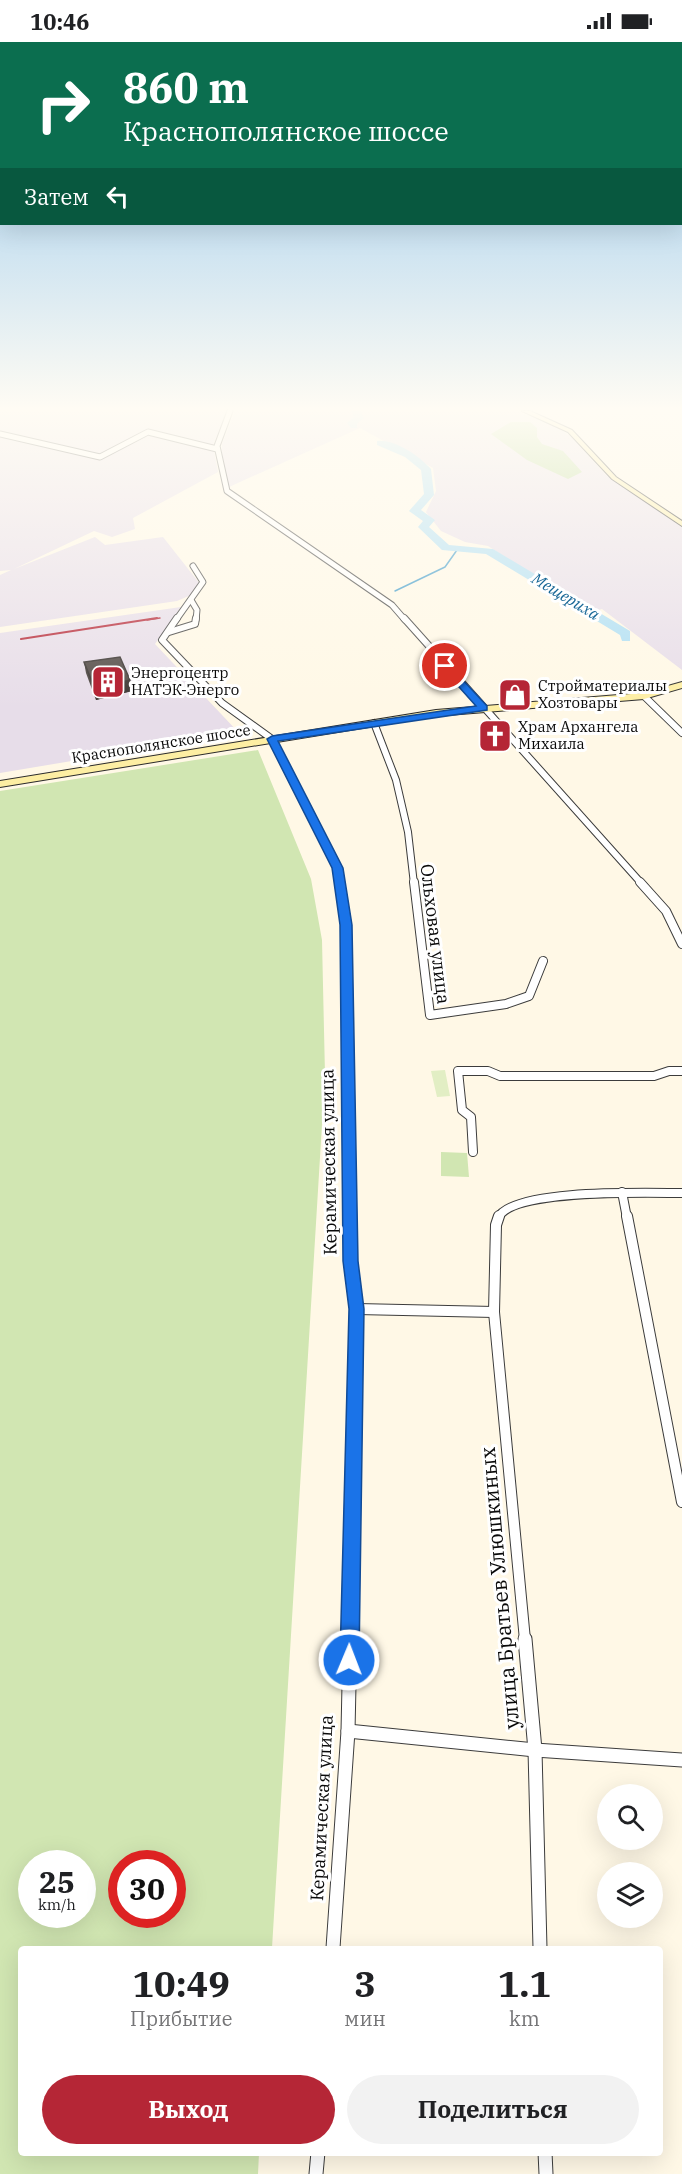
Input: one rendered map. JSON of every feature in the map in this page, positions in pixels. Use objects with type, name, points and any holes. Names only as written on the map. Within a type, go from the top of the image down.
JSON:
[{"type":"main road","points":[[662,510],[682,524]]},
{"type":"main road","name":"Краснополянское шоссе","points":[[0,784],[374,723],[483,708],[644,696],[682,685]]},
{"type":"street","points":[[255,510],[392,604],[666,911],[682,944]]},
{"type":"street","points":[[169,632],[183,608],[199,593],[203,582],[193,566]]},
{"type":"street","points":[[169,632],[195,624],[197,610],[191,600]]},
{"type":"street","name":"Керамическая улица","points":[[169,632],[162,638],[163,642],[222,703],[272,739],[337,868],[346,925],[350,1261],[357,1309],[348,1731],[333,1946]]},
{"type":"street","points":[[644,696],[682,733]]},
{"type":"street","name":"Ольховая улица","points":[[374,723],[396,780],[408,832],[430,1015],[498,1006],[529,996],[543,961]]},
{"type":"street","points":[[473,1152],[471,1118],[462,1110],[458,1071],[488,1071],[500,1076],[654,1076],[669,1071],[682,1071]]},
{"type":"street","points":[[682,1193],[622,1192],[682,1502]]},
{"type":"street","name":"улица Братьев Улюшкиных","points":[[540,1946],[535,1750],[495,1312],[496,1225],[499,1215],[505,1208],[525,1202],[622,1192]]},
{"type":"street","points":[[357,1309],[495,1312]]},
{"type":"street","points":[[348,1731],[535,1750],[682,1760]]},
{"type":"street","points":[[316,2174],[318,2156]]},
{"type":"street","points":[[545,2156],[546,2174]]},
{"type":"shaded area","points":[[0,510],[147,510],[133,518],[135,529],[112,537],[94,531],[14,569],[95,537],[105,545],[163,537],[200,584],[191,595],[177,601],[0,627],[0,575],[11,570],[0,571]]},
{"type":"shaded area","points":[[658,510],[682,527],[682,670],[602,609],[594,611],[563,595],[488,546],[465,542],[441,531],[426,512]]},
{"type":"shaded area","points":[[181,607],[155,644],[239,733],[0,773],[0,633]]},
{"type":"green space","points":[[258,750],[311,879],[322,940],[325,1075],[272,1946],[18,1946],[18,2156],[259,2156],[258,2174],[0,2174],[0,791]]},
{"type":"green space","points":[[445,1070],[450,1096],[437,1097],[431,1071]]},
{"type":"green space","points":[[441,1152],[467,1153],[469,1177],[441,1176]]},
{"type":"building","points":[[120,657],[130,680],[95,689],[84,662]]},
{"type":"building","points":[[520,685],[526,693],[514,695],[505,687]]},
{"type":"waterway","name":"Мещериха","points":[[414,510],[430,520],[423,527],[446,548],[489,551],[626,634],[626,638]]},
{"type":"waterway","points":[[395,591],[445,567],[457,550]]},
{"type":"railway","points":[[21,639],[157,618]]},
{"type":"railway","points":[[147,620],[160,618]]},
{"type":"place","name":"Энергоцентр НАТЭК-Энерго","points":[[108,682]]},
{"type":"place","name":"Стройматериалы Хозтовары","points":[[515,695]]},
{"type":"place","name":"Храм Архангела Михаила","points":[[495,736]]},
{"type":"route","points":[[349,1660],[357,1309],[350,1261],[346,925],[337,868],[272,739],[436,713],[483,708],[445,666]]}]
